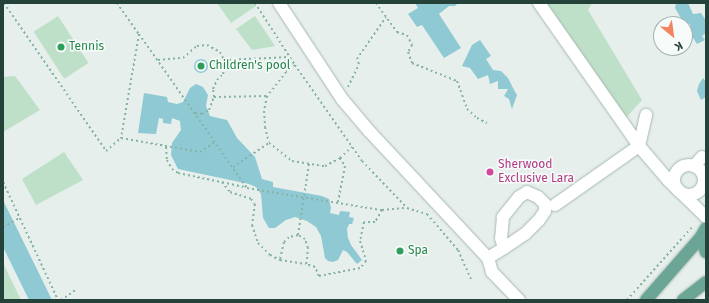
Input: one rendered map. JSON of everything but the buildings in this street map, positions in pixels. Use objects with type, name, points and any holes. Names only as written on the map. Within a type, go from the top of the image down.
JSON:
[{"type":"main road","points":[[703,232],[706,252]]},
{"type":"main road","points":[[646,300],[703,232]]},
{"type":"main road","points":[[683,300],[706,282]]},
{"type":"lane","points":[[279,3],[342,99],[370,132],[488,258],[492,272],[519,300]]},
{"type":"lane","points":[[539,3],[639,146],[678,190],[705,216]]},
{"type":"lane","points":[[555,205],[639,146],[646,115]]},
{"type":"lane","points":[[682,166],[701,166],[704,179],[699,190],[689,195],[678,190],[673,180],[678,169],[682,166]]},
{"type":"lane","points":[[488,258],[504,248]]},
{"type":"path","points":[[4,3],[106,151],[121,138],[139,34]]},
{"type":"path","points":[[117,3],[196,113],[246,188]]},
{"type":"path","points":[[255,3],[289,57],[362,161],[407,208]]},
{"type":"path","points":[[376,3],[397,32],[407,35],[412,45],[408,52],[412,63],[457,81],[467,108],[477,118],[487,123]]},
{"type":"path","points":[[342,99],[359,64],[357,59],[386,17]]},
{"type":"path","points":[[158,60],[183,58],[197,46],[207,44],[220,52],[225,66],[223,74],[217,80],[213,89],[214,97],[209,110],[202,114],[196,113]]},
{"type":"path","points":[[224,60],[289,57]]},
{"type":"path","points":[[295,65],[286,72],[267,96],[264,111],[265,127],[269,143],[292,161],[325,166],[340,158],[352,147]]},
{"type":"path","points":[[214,97],[267,96]]},
{"type":"path","points":[[121,138],[200,152],[215,142]]},
{"type":"path","points":[[233,167],[269,143]]},
{"type":"path","points":[[166,146],[167,160],[172,169],[178,173],[246,188],[304,198],[382,210],[407,208],[427,214],[458,250],[471,279]]},
{"type":"path","points":[[338,203],[345,166],[340,158]]},
{"type":"path","points":[[298,234],[309,164]]},
{"type":"path","points":[[3,182],[59,300],[77,289]]},
{"type":"path","points":[[222,182],[230,192],[251,199],[255,204],[252,225],[258,243],[270,255],[280,260],[315,267],[319,276],[360,268],[366,261],[360,241],[364,222],[376,222],[382,210]]},
{"type":"path","points":[[627,300],[705,216]]},
{"type":"path","points":[[3,227],[19,218]]},
{"type":"path","points":[[280,260],[284,242],[290,237],[298,234]]},
{"type":"path","points":[[298,234],[305,239],[308,248],[306,264]]},
{"type":"green space","points":[[217,3],[254,3],[256,6],[231,23]]},
{"type":"green space","points":[[545,3],[592,3],[588,10],[642,100],[625,119]]},
{"type":"green space","name":"Tennis","points":[[58,16],[88,63],[64,79],[34,32]]},
{"type":"green space","points":[[255,16],[275,46],[252,50],[236,29]]},
{"type":"green space","points":[[15,76],[40,110],[3,132],[3,77]]},
{"type":"green space","points":[[64,152],[83,180],[36,205],[22,179]]},
{"type":"green space","points":[[3,263],[21,300],[3,300]]},
{"type":"water","points":[[415,3],[458,3],[455,6],[449,6],[439,14],[461,48],[444,58],[422,25],[417,27],[408,14],[418,8]]},
{"type":"water","points":[[676,3],[688,3],[693,14],[701,13],[705,19],[706,33],[702,36],[705,40],[697,44],[693,38],[693,16],[680,16],[675,8]]},
{"type":"water","points":[[480,40],[491,56],[486,59],[493,70],[501,71],[508,78],[517,95],[512,109],[509,99],[504,96],[508,89],[498,89],[498,81],[490,84],[488,75],[478,79],[470,68],[462,66],[472,45]]},
{"type":"water","name":"Children's pool","points":[[198,59],[204,59],[208,63],[208,69],[204,73],[198,73],[194,69],[194,63]]},
{"type":"water","points":[[703,78],[706,82],[706,97],[701,100],[697,91]]},
{"type":"water","points":[[196,84],[203,87],[208,95],[206,106],[210,116],[227,120],[237,138],[255,157],[262,179],[273,182],[273,187],[322,196],[329,199],[331,208],[330,213],[339,215],[340,211],[350,212],[349,217],[354,218],[352,224],[349,224],[347,229],[348,238],[351,245],[362,260],[357,264],[347,252],[343,250],[338,260],[333,262],[328,261],[325,258],[321,236],[316,227],[307,221],[295,217],[286,220],[275,228],[269,228],[263,218],[261,194],[256,187],[249,184],[178,169],[171,155],[172,143],[181,130],[180,121],[172,118],[171,124],[163,123],[163,119],[159,118],[156,134],[138,133],[144,93],[167,97],[168,102],[177,104],[183,102],[190,88]]},
{"type":"water","points":[[3,200],[52,300],[29,300],[3,247]]},
{"type":"place","name":"Tennis","points":[[61,47]]},
{"type":"place","name":"Children's pool","points":[[201,66]]},
{"type":"place","name":"Sherwood Exclusive Lara","points":[[490,172]]},
{"type":"place","name":"Spa","points":[[400,251]]}]
